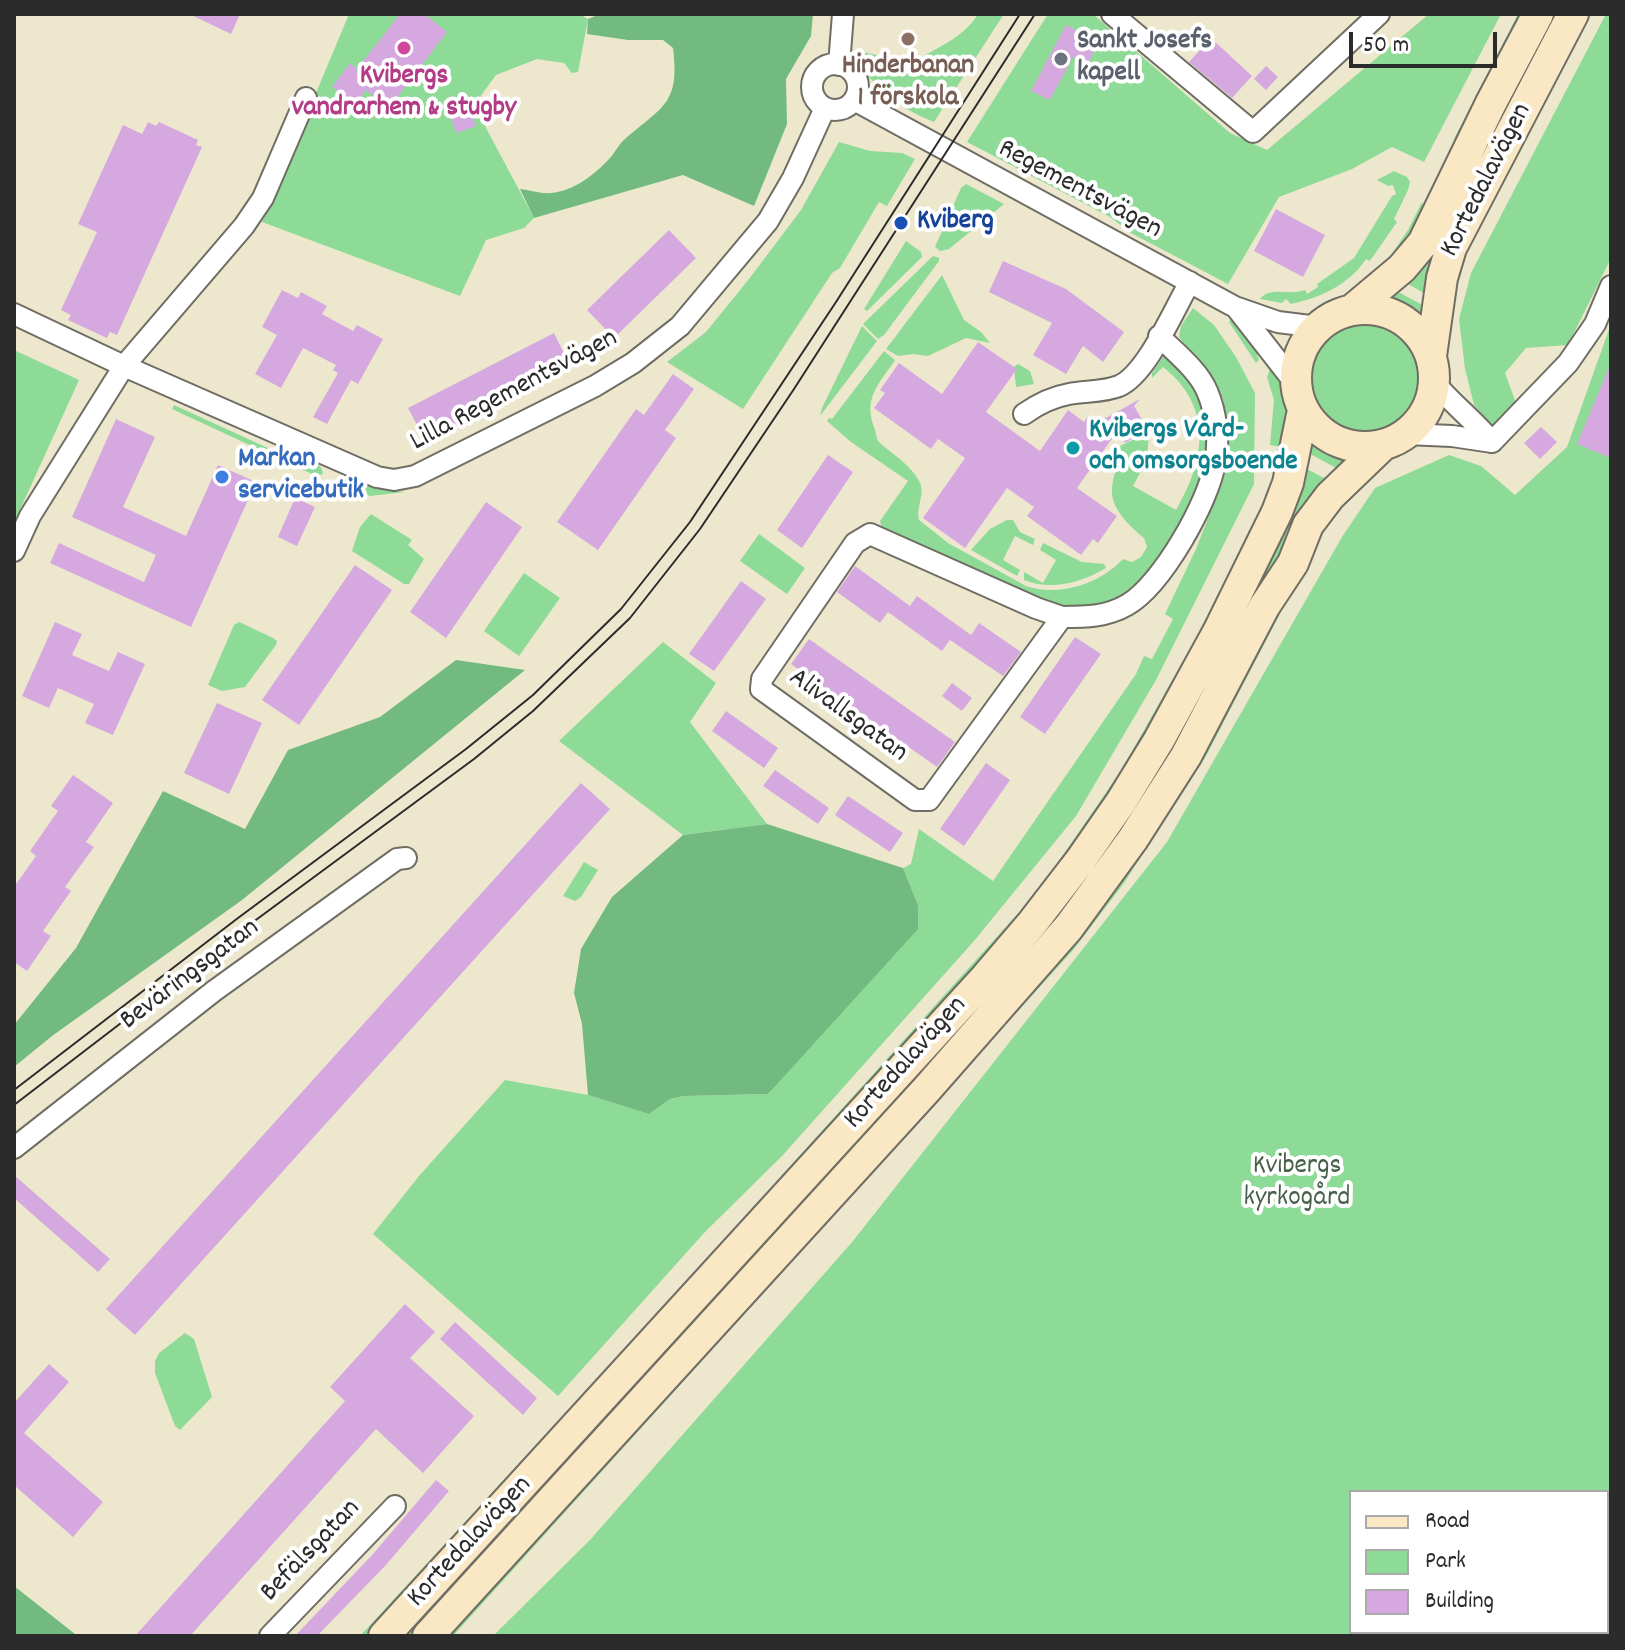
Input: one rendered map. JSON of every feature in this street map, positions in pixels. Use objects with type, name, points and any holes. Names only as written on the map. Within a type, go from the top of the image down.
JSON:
[{"type":"main road","name":"Kortedalavägen","points":[[384,1636],[975,988],[1057,892],[1100,834],[1139,773],[1255,560],[1288,483],[1299,396],[1298,357],[1306,341],[1330,318],[1352,310],[1402,268],[1423,243],[1538,14]]},
{"type":"main road","name":"Kortedalavägen","points":[[428,1636],[947,1066],[1069,927],[1120,859],[1186,756],[1264,607],[1293,563],[1304,531],[1330,496],[1425,414],[1442,278],[1451,248],[1573,14]]},
{"type":"main road","points":[[1352,310],[1372,309],[1400,319],[1416,331],[1433,369]]},
{"type":"main road","points":[[1299,396],[1320,432],[1336,442],[1354,447],[1394,440]]},
{"type":"street","points":[[839,65],[843,14]]},
{"type":"street","points":[[1112,14],[1253,132],[1379,14]]},
{"type":"street","points":[[839,65],[850,70],[857,80],[854,100],[843,109],[825,108],[815,97],[813,82],[824,67],[839,65]]},
{"type":"street","points":[[14,551],[30,516],[124,366],[244,226],[263,198],[306,98]]},
{"type":"street","name":"Regementsvägen","points":[[854,100],[1235,307],[1278,322],[1318,327]]},
{"type":"street","name":"Lilla Regementsvägen","points":[[14,314],[377,477],[394,480],[415,476],[595,386],[633,363],[680,326],[768,221],[793,178],[825,108]]},
{"type":"street","points":[[1024,414],[1043,401],[1123,385],[1136,373],[1190,282]]},
{"type":"street","points":[[1492,442],[1568,363],[1595,324],[1611,286]]},
{"type":"street","name":"Regementsvägen","points":[[1235,307],[1277,357],[1299,396]]},
{"type":"street","name":"Alivallsgatan","points":[[1062,617],[929,800],[915,800],[761,689],[762,679],[855,543],[870,534],[1062,617],[1111,613],[1150,588],[1169,561],[1199,506],[1214,470],[1216,429],[1206,388],[1159,336]]},
{"type":"street","points":[[1433,369],[1453,405],[1478,425],[1492,442]]},
{"type":"street","points":[[1394,440],[1452,436],[1492,442]]},
{"type":"street","name":"Beväringsgatan","points":[[14,1148],[214,991],[397,859],[406,858]]},
{"type":"street","name":"Befälsgatan","points":[[270,1636],[395,1506]]},
{"type":"green space","name":"Kvibergs vandrarhem & stugby","points":[[349,14],[579,14],[588,19],[578,72],[572,73],[564,63],[537,59],[496,75],[477,101],[485,126],[534,218],[524,228],[486,240],[460,296],[262,222]]},
{"type":"green space","points":[[600,14],[813,14],[811,36],[786,79],[787,124],[754,206],[683,175],[534,218],[520,189],[551,193],[583,181],[659,110],[671,93],[675,67],[673,48],[663,40],[628,40],[587,34],[588,19]]},
{"type":"green space","points":[[978,14],[1004,14],[934,122],[895,101],[863,71],[863,52],[912,63],[957,37]]},
{"type":"green space","points":[[1048,14],[1093,14],[1230,133],[1267,150],[1429,14],[1501,14],[1424,162],[1392,147],[1352,169],[1279,197],[1228,284],[1131,233],[1110,217],[967,142]]},
{"type":"green space","points":[[1518,14],[1525,14],[1458,142],[1454,139]]},
{"type":"green space","points":[[1550,14],[1560,14],[1429,296],[1401,280]]},
{"type":"green space","points":[[1585,14],[1591,14],[1511,169],[1506,166]]},
{"type":"green space","points":[[1606,14],[1611,14],[1611,258],[1568,345],[1526,348],[1505,373],[1516,403],[1494,427],[1474,405],[1465,369],[1459,319],[1471,273]]},
{"type":"green space","points":[[839,142],[870,151],[902,153],[915,159],[887,206],[879,202],[840,268],[832,273],[743,409],[667,362],[706,332],[749,279],[801,210]]},
{"type":"green space","points":[[1394,171],[1407,177],[1410,182],[1408,190],[1394,219],[1397,222],[1369,261],[1366,259],[1343,283],[1313,298],[1291,304],[1286,299],[1282,303],[1260,299],[1274,292],[1305,290],[1307,294],[1354,258],[1396,194],[1393,185],[1388,186],[1377,180]]},
{"type":"green space","points":[[966,184],[1004,204],[949,249],[940,251],[935,247],[961,188]]},
{"type":"green space","points":[[1422,202],[1425,211],[1420,229],[1385,264],[1408,230]]},
{"type":"green space","points":[[906,241],[921,252],[922,257],[867,311],[864,309]]},
{"type":"green space","points":[[933,256],[939,261],[878,339],[863,324]]},
{"type":"green space","points":[[942,275],[964,320],[990,343],[966,338],[928,356],[898,356],[886,349]]},
{"type":"green space","points":[[1391,288],[1428,308],[1422,318],[1386,300]]},
{"type":"green space","points":[[1193,308],[1214,325],[1255,393],[1254,484],[1156,680],[1076,816],[974,941],[782,1156],[704,1233],[558,1396],[373,1234],[419,1176],[505,1080],[588,1095],[649,1114],[670,1099],[684,1096],[768,1094],[918,905],[903,868],[911,864],[919,829],[993,881],[1136,674],[1144,656],[1152,659],[1173,619],[1165,614],[1196,549],[1231,459],[1223,399],[1179,337],[1181,326]]},
{"type":"green space","points":[[1231,319],[1263,351],[1257,355],[1259,360],[1256,363],[1229,322]]},
{"type":"green space","points":[[1366,320],[1399,330],[1415,346],[1425,379],[1415,412],[1399,428],[1366,438],[1333,428],[1317,412],[1307,379],[1317,346],[1333,330]]},
{"type":"green space","name":"Kvibergs kyrkogård","points":[[1611,324],[1611,1636],[493,1636],[590,1540],[853,1241],[1167,842],[1342,537],[1375,488],[1449,455],[1481,466],[1515,495],[1567,447]]},
{"type":"green space","points":[[862,326],[877,341],[820,416],[822,408]]},
{"type":"green space","points":[[14,350],[79,380],[14,523]]},
{"type":"green space","points":[[884,351],[895,360],[874,392],[871,417],[879,442],[908,466],[920,483],[919,520],[948,543],[1026,586],[1052,590],[1091,581],[1123,559],[1132,562],[1141,557],[1147,547],[1144,538],[1119,512],[1113,498],[1112,486],[1120,446],[1149,432],[1147,460],[1133,486],[1176,510],[1186,491],[1198,454],[1200,435],[1191,399],[1179,383],[1163,367],[1152,378],[1165,354],[1198,393],[1205,413],[1210,450],[1201,485],[1158,567],[1117,601],[1096,608],[1054,604],[882,528],[880,521],[908,481],[851,442],[827,421],[832,419]]},
{"type":"green space","points":[[1018,364],[1030,371],[1034,384],[1016,387],[1014,367]]},
{"type":"green space","points":[[1271,366],[1286,394],[1288,448],[1270,445],[1274,400],[1267,377]]},
{"type":"green space","points":[[174,405],[294,460],[315,463],[323,473],[312,474],[172,409]]},
{"type":"green space","points":[[1309,438],[1322,448],[1349,459],[1338,469],[1303,450]]},
{"type":"green space","points":[[1301,466],[1328,480],[1161,775],[1060,920],[413,1636],[400,1636],[1015,961]]},
{"type":"green space","points":[[359,482],[383,490],[405,492],[370,496],[345,487]]},
{"type":"green space","points":[[1335,508],[1206,756],[1124,883],[1074,949],[453,1636],[445,1636],[1030,992],[1253,648]]},
{"type":"green space","points":[[371,514],[412,540],[408,545],[424,559],[409,584],[404,584],[352,551],[360,527]]},
{"type":"green space","points":[[1013,520],[1020,532],[1035,539],[1033,545],[1015,536],[1003,560],[1020,570],[1017,576],[971,550],[990,529]]},
{"type":"green space","points":[[759,534],[805,568],[787,594],[740,561]]},
{"type":"green space","points":[[1043,543],[1082,562],[1104,564],[1106,568],[1066,584],[1045,585],[1024,580],[1024,572],[1043,583],[1056,560],[1040,550]]},
{"type":"green space","points":[[524,573],[560,598],[519,656],[484,631]]},
{"type":"green space","points":[[239,622],[277,641],[245,687],[222,691],[208,685],[234,625]]},
{"type":"green space","points":[[1201,629],[1160,714],[1085,834],[971,976],[380,1622],[367,1636],[360,1636],[631,1343],[1020,911],[1050,874],[1122,769]]},
{"type":"green space","points":[[663,642],[716,683],[690,722],[767,824],[683,835],[559,741]]},
{"type":"green space","points":[[456,660],[525,670],[242,900],[52,1036],[14,1067],[14,1025],[76,948],[163,791],[245,829],[288,750],[380,717]]},
{"type":"green space","points":[[767,824],[903,868],[918,905],[918,929],[768,1094],[684,1096],[670,1099],[649,1114],[588,1095],[582,1024],[574,993],[581,949],[612,897],[683,835]]},
{"type":"green space","points":[[584,862],[598,870],[581,897],[575,901],[563,896]]},
{"type":"green space","points":[[185,1333],[194,1339],[212,1397],[180,1430],[175,1426],[155,1373],[155,1361],[159,1353]]},
{"type":"green space","points":[[14,1586],[75,1634],[14,1636]]},
{"type":"building","points":[[189,14],[240,14],[231,34]]},
{"type":"building","name":"Kvibergs vandrarhem & stugby","points":[[400,14],[424,14],[447,32],[389,108],[366,90],[355,104],[332,87],[350,63],[357,69]]},
{"type":"building","name":"Sankt Josefs kapell","points":[[1066,25],[1085,35],[1081,43],[1094,50],[1088,64],[1073,57],[1050,100],[1031,91]]},
{"type":"building","points":[[1211,38],[1252,76],[1232,98],[1189,62]]},
{"type":"building","points":[[1266,66],[1278,77],[1266,90],[1254,79]]},
{"type":"building","points":[[467,102],[476,126],[456,133],[448,109]]},
{"type":"building","points":[[148,122],[156,126],[159,122],[198,140],[196,145],[202,147],[117,335],[110,332],[107,338],[68,320],[71,315],[61,310],[97,232],[78,224],[123,125],[142,134]]},
{"type":"building","points":[[1276,209],[1325,235],[1303,277],[1254,251]]},
{"type":"building","points":[[669,230],[696,258],[614,338],[587,310]]},
{"type":"building","points":[[1003,261],[1066,289],[1124,332],[1103,362],[1083,346],[1066,374],[1033,355],[1052,323],[989,292]]},
{"type":"building","points":[[282,290],[298,298],[301,292],[327,306],[322,314],[353,331],[357,325],[383,339],[358,384],[351,380],[327,424],[313,417],[338,373],[333,370],[336,365],[303,348],[281,388],[255,374],[277,335],[262,327]]},
{"type":"building","points":[[554,333],[571,368],[426,442],[408,408]]},
{"type":"building","name":"Kvibergs Vård- och omsorgsboende","points":[[978,342],[1017,369],[986,412],[1040,451],[1068,410],[1084,422],[1087,418],[1095,424],[1140,399],[1134,406],[1148,430],[1125,443],[1118,430],[1077,488],[1117,516],[1098,543],[1093,539],[1081,555],[1027,516],[1034,507],[1007,488],[965,548],[923,518],[965,458],[938,439],[931,449],[874,408],[885,393],[880,390],[899,363],[942,394]]},
{"type":"building","points":[[1611,363],[1611,458],[1577,444]]},
{"type":"building","points":[[673,374],[694,389],[665,430],[676,438],[598,550],[557,522],[636,409],[644,415]]},
{"type":"building","points":[[116,419],[155,437],[123,507],[186,536],[218,465],[256,482],[191,627],[50,563],[59,543],[144,582],[156,555],[72,517]]},
{"type":"building","points":[[1541,427],[1557,442],[1540,459],[1524,443]]},
{"type":"building","points":[[828,455],[853,472],[802,548],[777,530]]},
{"type":"building","points":[[295,498],[315,507],[297,546],[278,537]]},
{"type":"building","points":[[486,502],[522,527],[446,638],[410,612]]},
{"type":"building","points":[[355,565],[392,590],[299,725],[262,700]]},
{"type":"building","points":[[855,566],[910,606],[917,596],[971,635],[979,623],[1021,652],[1003,676],[950,640],[942,651],[888,612],[880,623],[837,592]]},
{"type":"building","points":[[741,581],[766,599],[714,671],[689,654]]},
{"type":"building","points":[[55,622],[82,634],[72,655],[109,671],[118,652],[145,664],[113,735],[85,723],[94,704],[58,688],[49,708],[22,696]]},
{"type":"building","points":[[1075,637],[1101,654],[1045,734],[1020,717]]},
{"type":"building","points":[[809,639],[955,742],[937,767],[791,664]]},
{"type":"building","points":[[952,683],[972,698],[962,711],[942,696]]},
{"type":"building","points":[[217,703],[262,723],[229,794],[184,773]]},
{"type":"building","points":[[726,711],[778,748],[764,768],[712,731]]},
{"type":"building","points":[[986,763],[1010,780],[964,846],[940,829]]},
{"type":"building","points":[[775,770],[829,808],[818,824],[763,786]]},
{"type":"building","points":[[73,775],[113,803],[86,842],[94,847],[65,887],[71,891],[43,931],[51,936],[27,971],[14,962],[14,887],[36,856],[30,851],[58,811],[51,806]]},
{"type":"building","points":[[581,783],[610,809],[135,1335],[106,1309]]},
{"type":"building","points":[[848,796],[903,833],[890,852],[835,815]]},
{"type":"building","points":[[14,1175],[110,1259],[98,1272],[14,1198]]},
{"type":"building","points":[[405,1304],[435,1332],[410,1358],[474,1416],[423,1473],[376,1429],[190,1636],[135,1636],[345,1401],[330,1387]]},
{"type":"building","points":[[455,1322],[537,1398],[523,1415],[440,1339]]},
{"type":"building","points":[[49,1364],[69,1382],[24,1433],[103,1502],[73,1537],[14,1485],[14,1403]]},
{"type":"building","points":[[436,1480],[449,1491],[386,1565],[317,1636],[295,1636],[373,1554]]},
{"type":"tram line","points":[[14,1090],[238,918],[466,749],[533,695],[621,609],[690,522],[836,302],[1020,14]]},
{"type":"tram line","points":[[14,1105],[245,928],[474,759],[533,711],[630,618],[700,529],[794,389],[1035,14]]},
{"type":"place","name":"Hinderbanan 1 förskola","points":[[908,39]]},
{"type":"place","name":"Kvibergs vandrarhem & stugby","points":[[404,48]]},
{"type":"place","name":"Sankt Josefs kapell","points":[[1061,59]]},
{"type":"place","name":"Kviberg","points":[[901,223]]},
{"type":"place","name":"Kvibergs Vård- och omsorgsboende","points":[[1073,448]]},
{"type":"place","name":"Markan servicebutik","points":[[222,477]]}]
